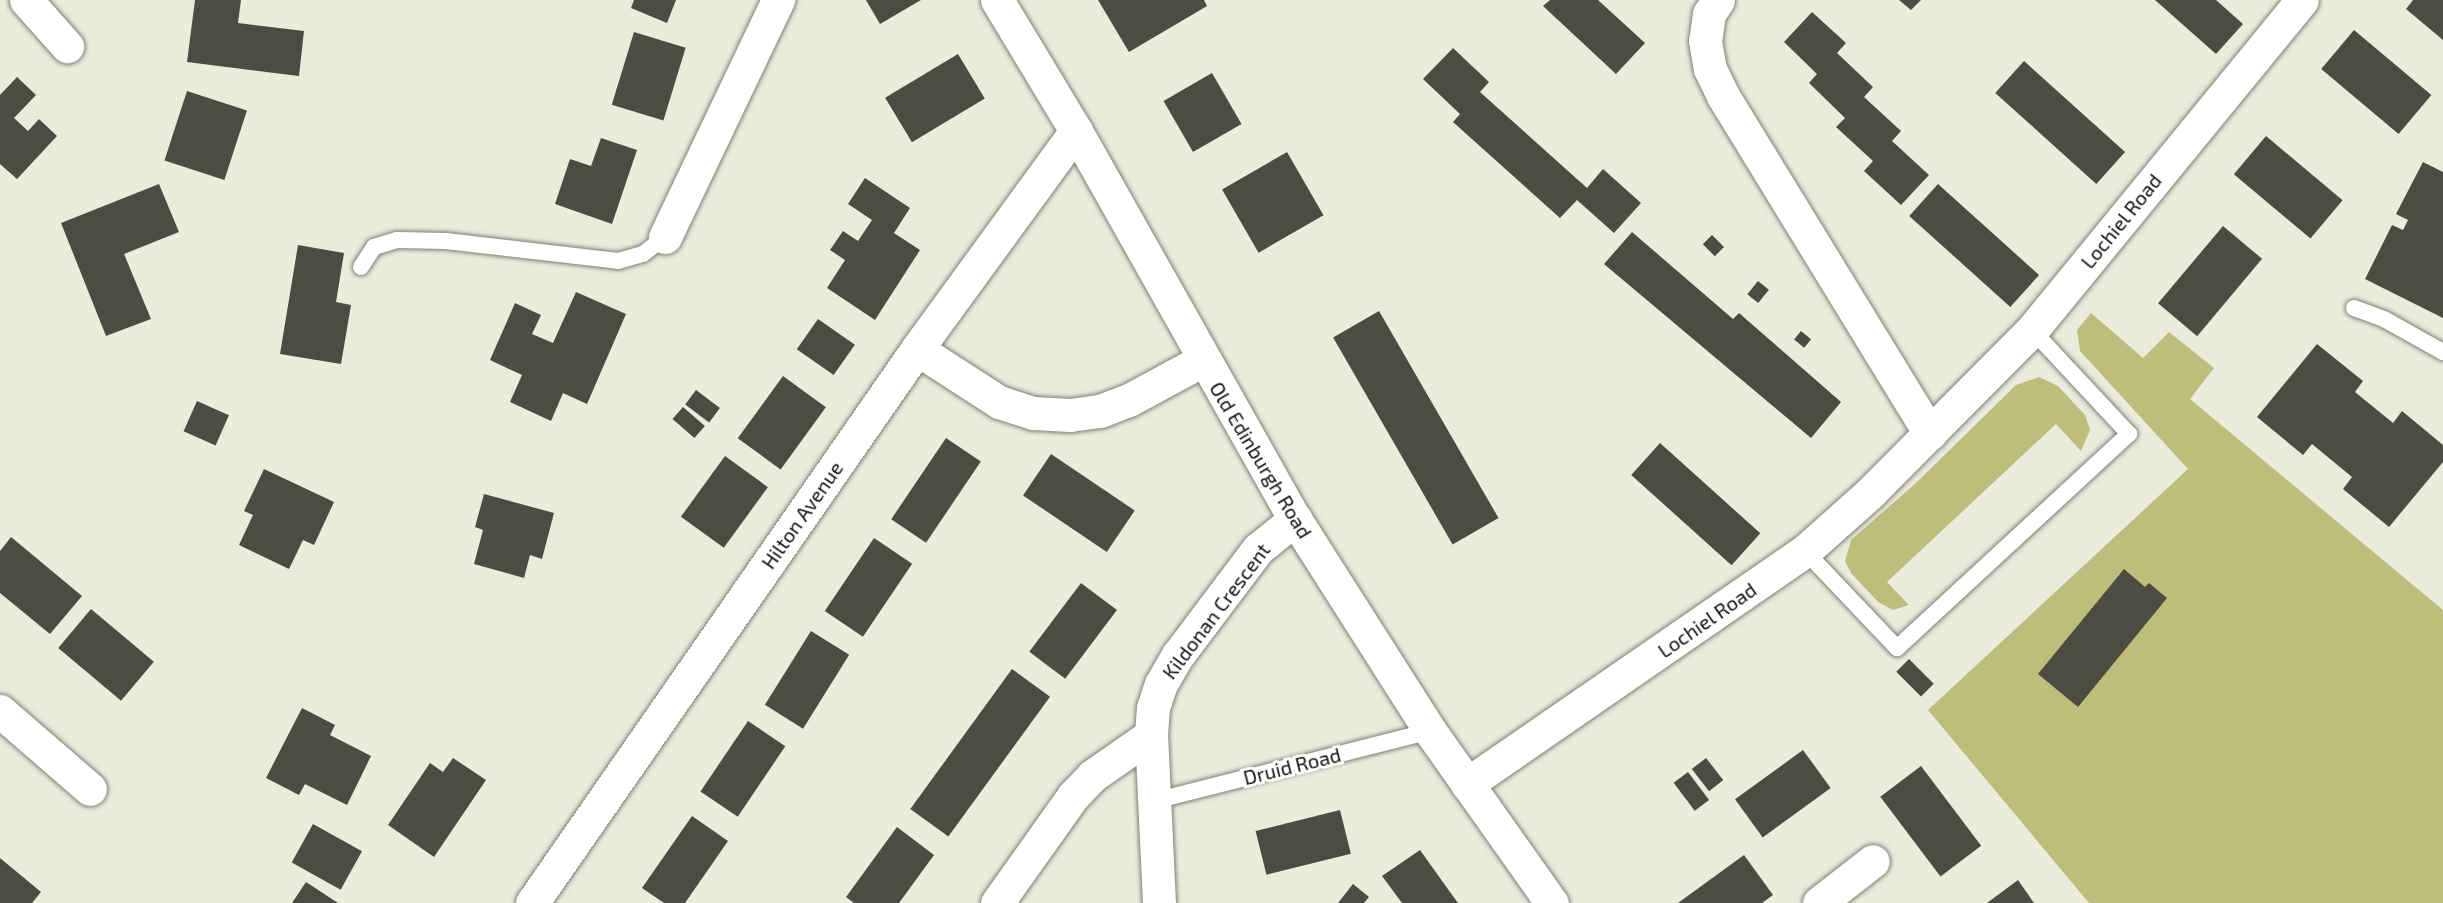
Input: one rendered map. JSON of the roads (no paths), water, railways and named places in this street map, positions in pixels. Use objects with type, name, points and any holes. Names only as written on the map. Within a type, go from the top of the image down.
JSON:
[{"type":"street","points":[[26,0],[67,46]]},
{"type":"street","points":[[665,237],[778,0]]},
{"type":"street","name":"Old Edinburgh Road","points":[[997,0],[1076,131],[1203,360],[1295,519],[1430,731],[1552,903]]},
{"type":"street","points":[[1718,0],[1709,14],[1705,41],[1710,69],[1723,96],[1930,434]]},
{"type":"street","name":"Lochiel Road","points":[[1467,784],[1805,551],[1930,434],[2032,330],[2302,0]]},
{"type":"street","name":"Hilton Avenue","points":[[532,903],[918,349],[1076,131]]},
{"type":"street","points":[[918,349],[999,402],[1033,413],[1070,415],[1110,408],[1203,360]]},
{"type":"street","name":"Kildonan Crescent","points":[[1151,735],[1153,708],[1178,655],[1258,549],[1295,519]]},
{"type":"street","points":[[0,711],[90,789]]},
{"type":"street","points":[[1151,735],[1159,903]]},
{"type":"street","points":[[997,903],[1073,796],[1092,776],[1151,735]]},
{"type":"street","points":[[1819,903],[1873,861]]},
{"type":"lane","points":[[361,267],[374,247],[397,240],[446,241],[618,261],[643,254],[665,237]]},
{"type":"lane","points":[[2354,308],[2384,318],[2443,352]]},
{"type":"lane","points":[[1805,551],[1897,648],[2129,434],[2032,330]]},
{"type":"lane","name":"Druid Road","points":[[1154,801],[1430,731]]}]
